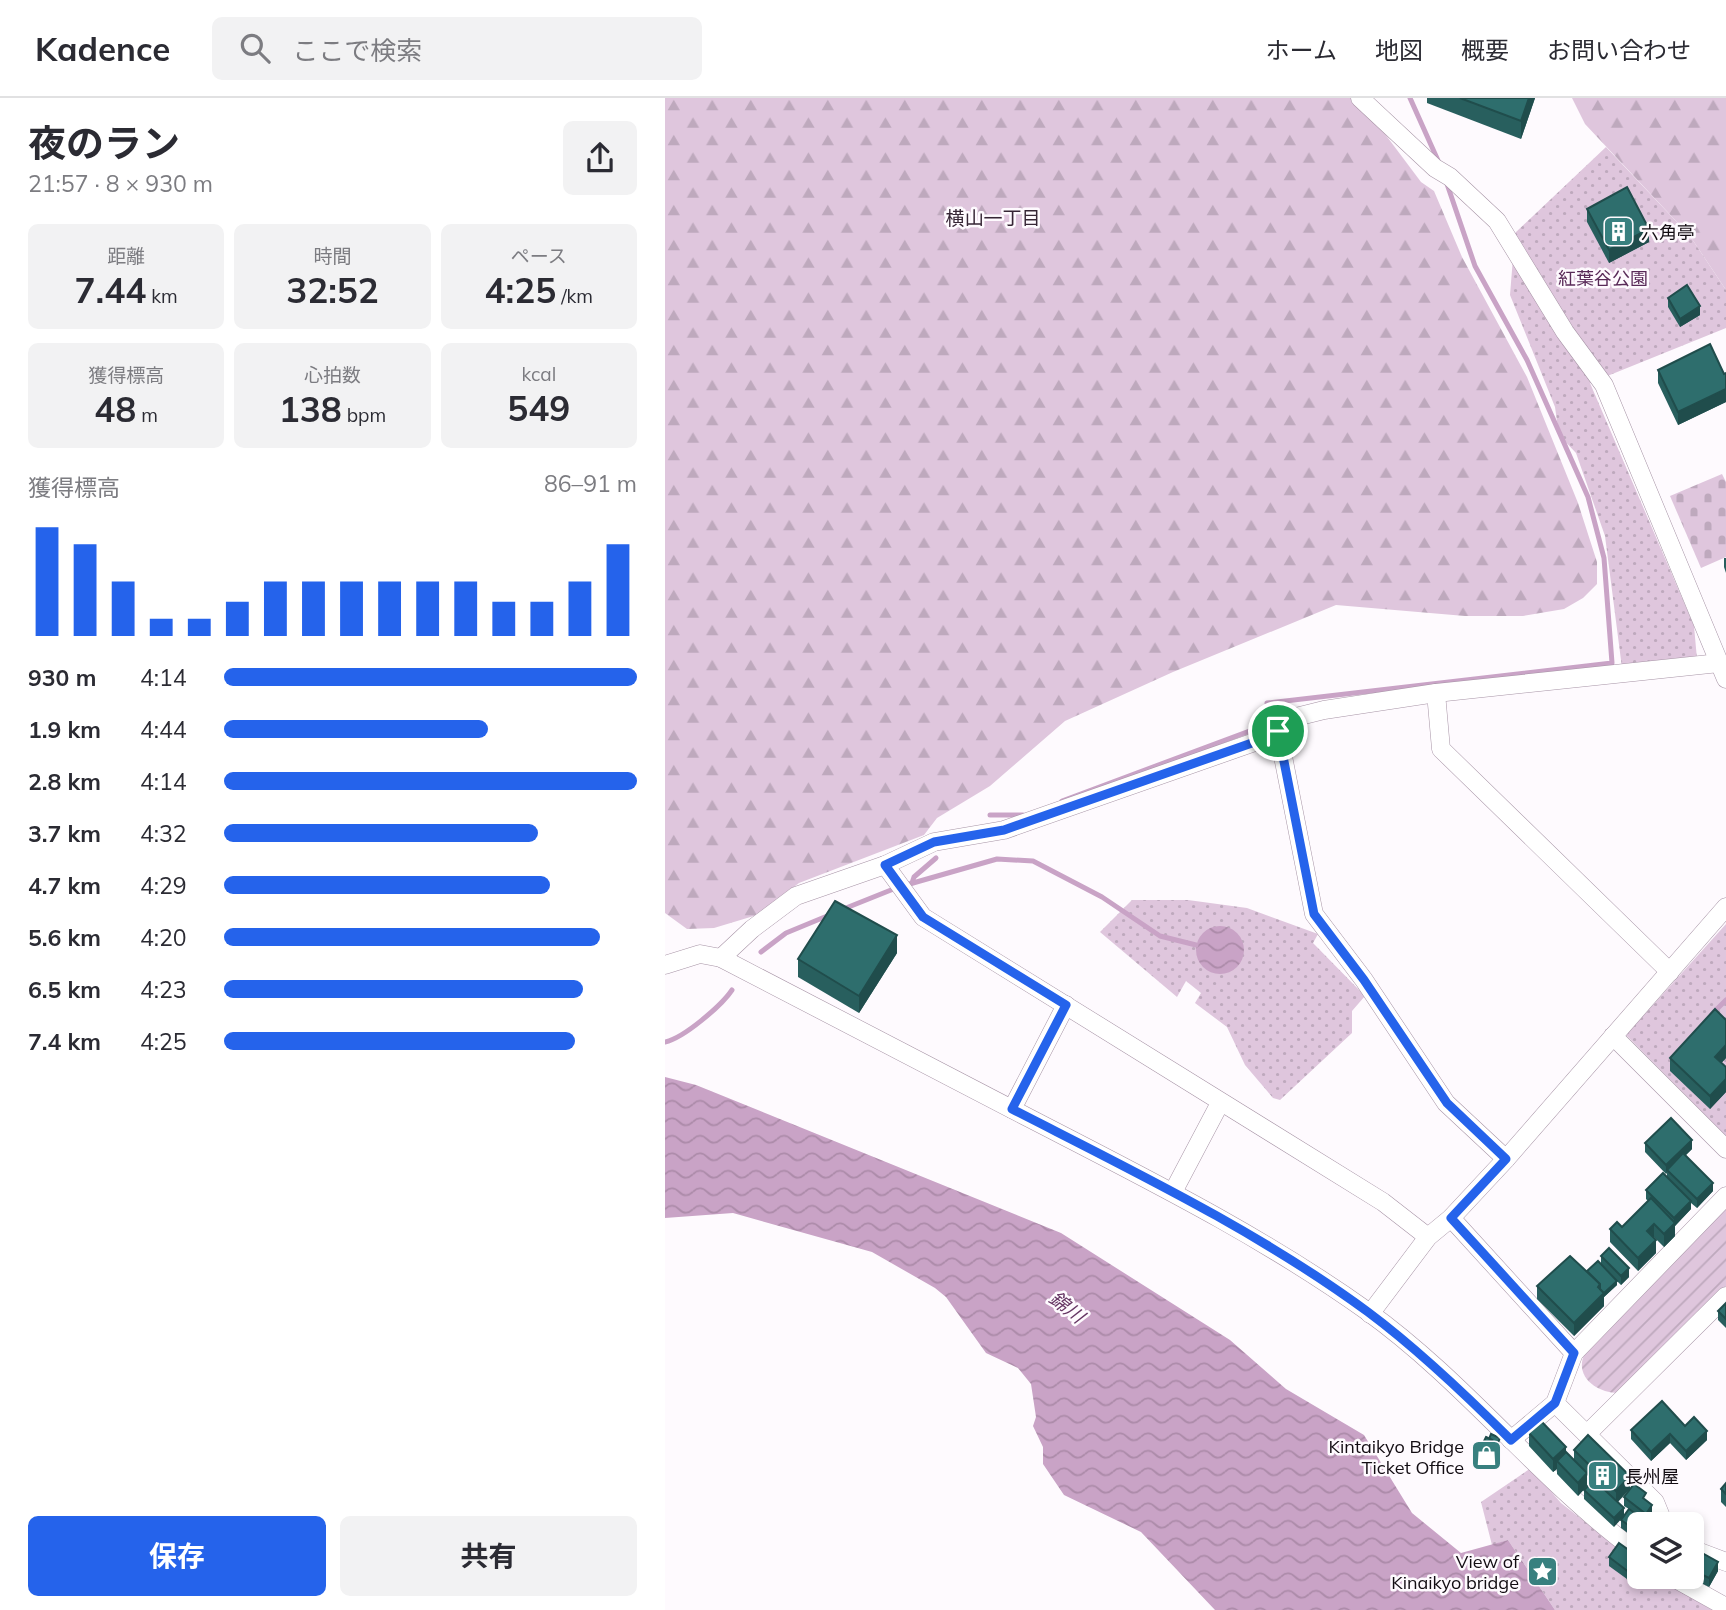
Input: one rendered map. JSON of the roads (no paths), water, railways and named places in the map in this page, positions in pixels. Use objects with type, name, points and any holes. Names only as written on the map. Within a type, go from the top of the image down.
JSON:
[{"type":"street","points":[[721,958],[752,929],[796,896],[885,865],[934,842],[1004,830],[1055,814],[1269,737],[1296,717],[1324,710],[1436,693],[1723,671],[1604,385],[1565,332],[1497,222],[1360,98]]},
{"type":"street","points":[[1436,693],[1441,749],[1670,972]]},
{"type":"street","points":[[1278,731],[1314,914],[1364,980],[1447,1103],[1506,1159]]},
{"type":"street","points":[[885,865],[923,917],[1383,1202],[1428,1237]]},
{"type":"street","points":[[1370,1314],[1428,1237],[1451,1218],[1506,1159],[1726,908]]},
{"type":"street","points":[[665,965],[700,954],[721,958],[1173,1192],[1316,1275],[1370,1314],[1464,1393],[1601,1524],[1627,1544]]},
{"type":"street","points":[[1012,1109],[1066,1005]]},
{"type":"street","points":[[1613,1036],[1726,1149]]},
{"type":"street","points":[[1173,1192],[1220,1103]]},
{"type":"street","points":[[1511,1440],[1555,1403],[1574,1353],[1726,1196]]},
{"type":"street","points":[[1451,1218],[1574,1353]]},
{"type":"street","points":[[1587,1434],[1726,1296]]},
{"type":"street","points":[[1555,1403],[1655,1502],[1659,1512]]},
{"type":"street","points":[[1704,1554],[1726,1562]]},
{"type":"street","points":[[1693,1589],[1726,1608]]},
{"type":"water","points":[[1220,926],[1229,927],[1237,933],[1243,941],[1243,959],[1237,967],[1229,973],[1220,974],[1211,973],[1203,967],[1197,959],[1196,950],[1197,941],[1203,933],[1211,927]]},
{"type":"water","name":"錦川","points":[[665,1077],[696,1085],[1061,1233],[1230,1340],[1286,1389],[1364,1435],[1412,1513],[1461,1553],[1508,1540],[1555,1610],[1215,1610],[1141,1532],[1064,1495],[1043,1464],[1043,1447],[1033,1426],[1036,1417],[1031,1384],[1018,1368],[986,1353],[946,1297],[935,1288],[872,1252],[733,1213],[665,1218]]},
{"type":"waterway","points":[[1410,98],[1440,165]]},
{"type":"waterway","points":[[1062,801],[1271,723],[1267,703],[1612,663],[1604,558],[1588,497],[1527,360],[1475,266],[1446,181]]},
{"type":"waterway","points":[[990,815],[1023,815]]},
{"type":"waterway","points":[[912,883],[914,877],[936,858]]},
{"type":"waterway","points":[[906,885],[997,859],[1033,861],[1102,897],[1160,936],[1196,945]]},
{"type":"waterway","points":[[841,910],[896,888]]},
{"type":"waterway","points":[[761,952],[786,933],[832,914]]},
{"type":"waterway","points":[[665,1042],[702,1020],[732,990]]},
{"type":"waterway","points":[[1712,1014],[1726,1000]]},
{"type":"place","name":"六角亭","points":[[1618,232]]},
{"type":"place","name":"Kintaikyo Bridge Ticket Office","points":[[1487,1456]]},
{"type":"place","name":"長州屋","points":[[1602,1476]]},
{"type":"place","name":"View of Kinaikyo bridge","points":[[1542,1571]]},
{"type":"district","name":"横山一丁目","points":[[993,218]]},
{"type":"park label","name":"紅葉谷公園","points":[[1603,278]]}]
